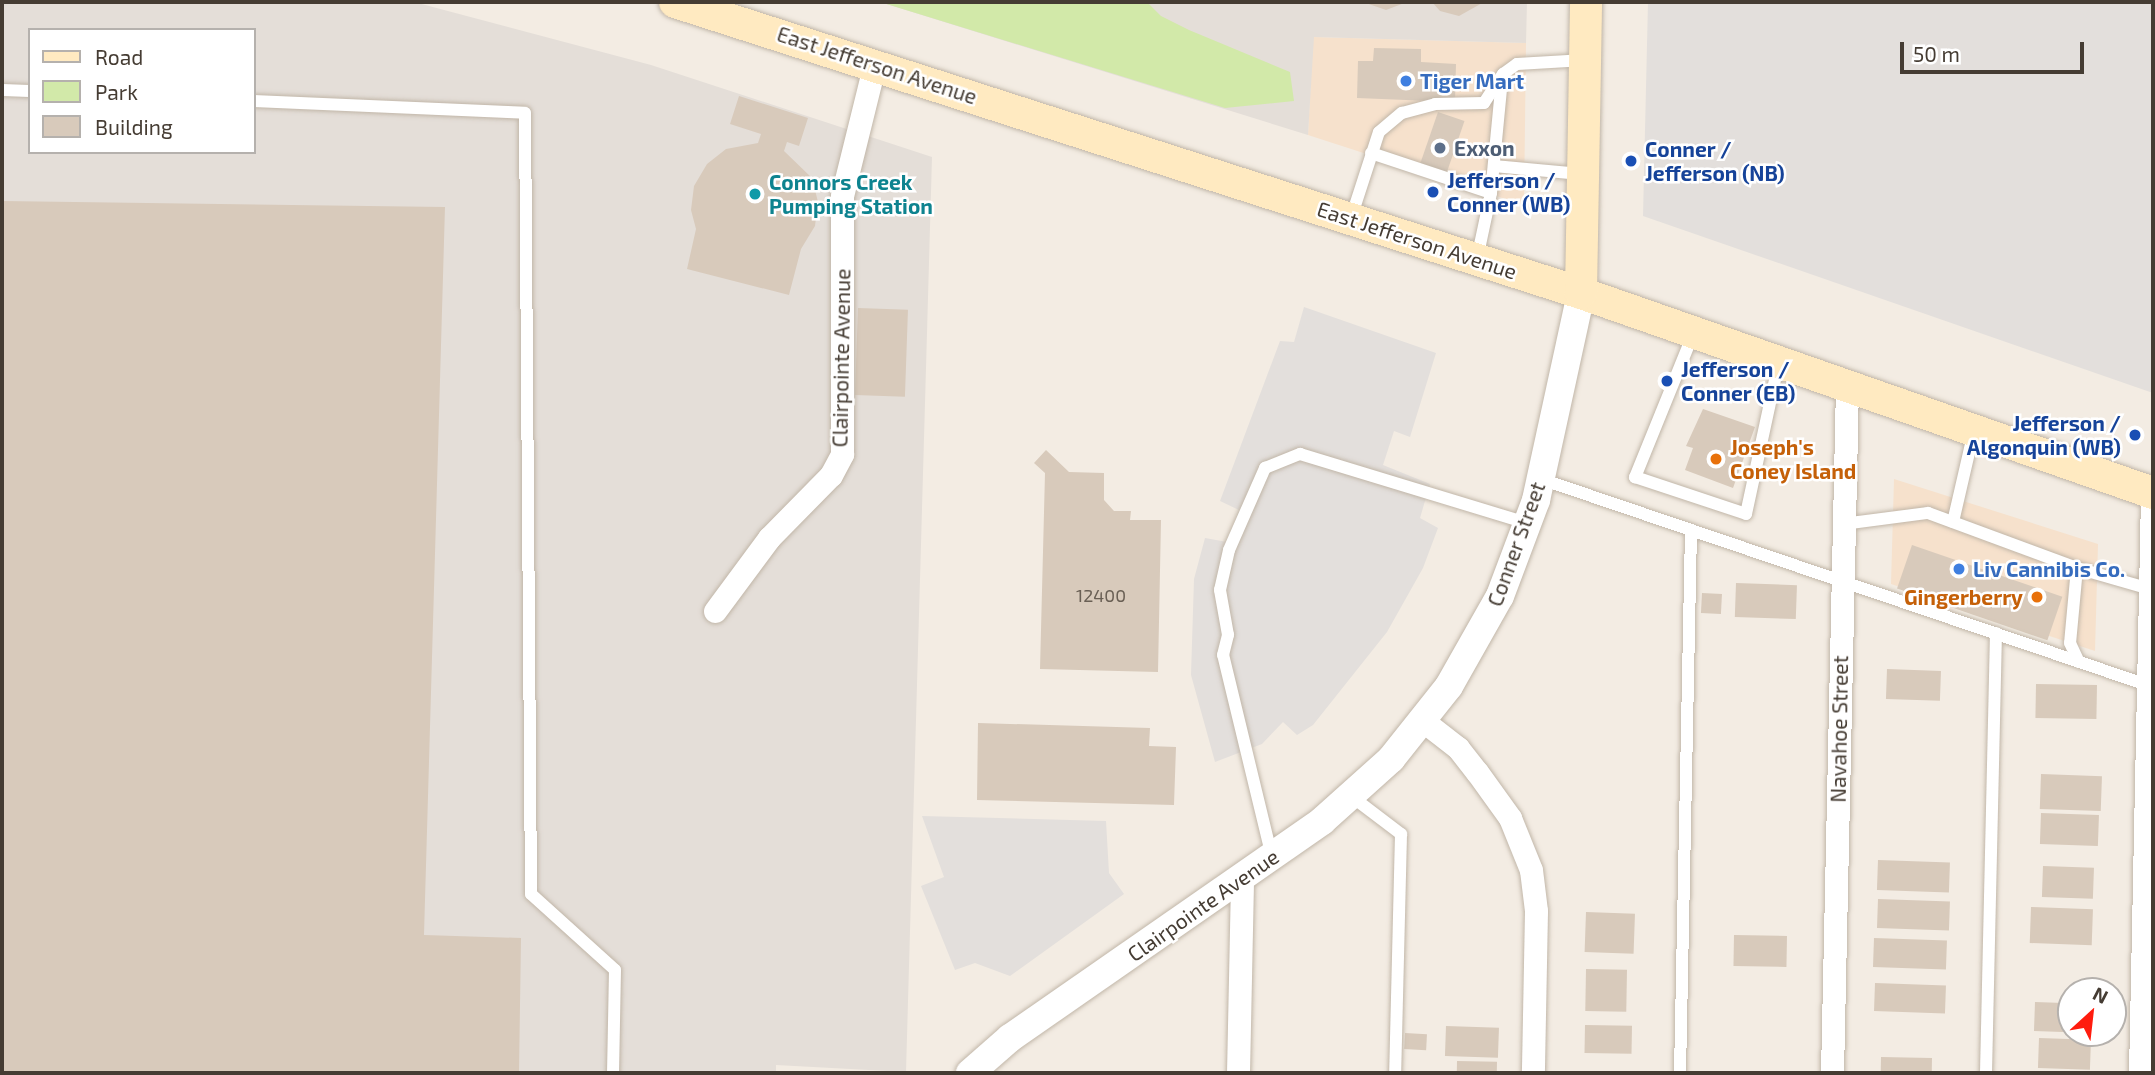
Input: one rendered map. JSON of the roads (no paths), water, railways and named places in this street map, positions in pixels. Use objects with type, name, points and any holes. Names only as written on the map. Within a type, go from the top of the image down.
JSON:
[{"type":"main road","name":"East Jefferson Avenue","points":[[675,2],[875,63],[1581,293],[2153,493]]},
{"type":"main road","name":"Conner Street","points":[[1581,293],[1586,2]]},
{"type":"street","name":"Clairpointe Avenue","points":[[715,611],[769,538],[831,475],[842,454],[842,196],[875,63]]},
{"type":"street","name":"Conner Street","points":[[1423,720],[1449,686],[1500,596],[1541,479],[1581,293]]},
{"type":"street","name":"Navahoe Street","points":[[1832,1073],[1847,386]]},
{"type":"street","points":[[2140,1073],[2151,686],[2153,493]]},
{"type":"street","name":"Clairpointe Avenue","points":[[970,1073],[1010,1038],[1272,857],[1391,760],[1423,720]]},
{"type":"street","points":[[1423,720],[1458,748],[1510,818],[1531,870],[1536,911],[1533,1073]]},
{"type":"street","points":[[1238,1073],[1242,879]]},
{"type":"lane","points":[[1351,218],[1379,132],[1402,113],[1435,104],[1484,103],[1503,74],[1517,64],[1585,60]]},
{"type":"lane","points":[[1476,259],[1491,192],[1503,74]]},
{"type":"lane","points":[[2,90],[28,91]]},
{"type":"lane","points":[[256,101],[525,113],[531,894],[615,970],[613,1073]]},
{"type":"lane","points":[[1371,153],[1491,192]]},
{"type":"lane","points":[[1494,166],[1583,174]]},
{"type":"lane","points":[[1694,332],[1635,477],[1746,514],[1779,362]]},
{"type":"lane","points":[[1954,522],[1974,430]]},
{"type":"lane","points":[[1272,857],[1223,655],[1228,635],[1220,590],[1228,550],[1265,468],[1300,454],[1527,523]]},
{"type":"lane","points":[[1541,479],[2151,686]]},
{"type":"lane","points":[[1843,524],[1928,513],[2077,568],[2150,589]]},
{"type":"lane","points":[[1681,1073],[1691,530]]},
{"type":"lane","points":[[2077,568],[2070,643],[2079,662]]},
{"type":"lane","points":[[1986,1073],[1996,633]]},
{"type":"lane","points":[[1351,795],[1401,834],[1395,1073]]},
{"type":"place","name":"Tiger Mart","points":[[1406,81]]},
{"type":"place","name":"Exxon","points":[[1440,148]]},
{"type":"place","name":"Conner / Jefferson (NB)","points":[[1631,161]]},
{"type":"place","name":"Jefferson / Conner (WB)","points":[[1433,192]]},
{"type":"place","name":"Connors Creek Pumping Station","points":[[755,194]]},
{"type":"place","name":"Jefferson / Conner (EB)","points":[[1667,381]]},
{"type":"place","name":"Jefferson / Algonquin (WB)","points":[[2135,435]]},
{"type":"place","name":"Joseph's Coney Island","points":[[1716,459]]},
{"type":"place","name":"Liv Cannibis Co.","points":[[1959,569]]},
{"type":"place","name":"Gingerberry","points":[[2037,597]]}]
